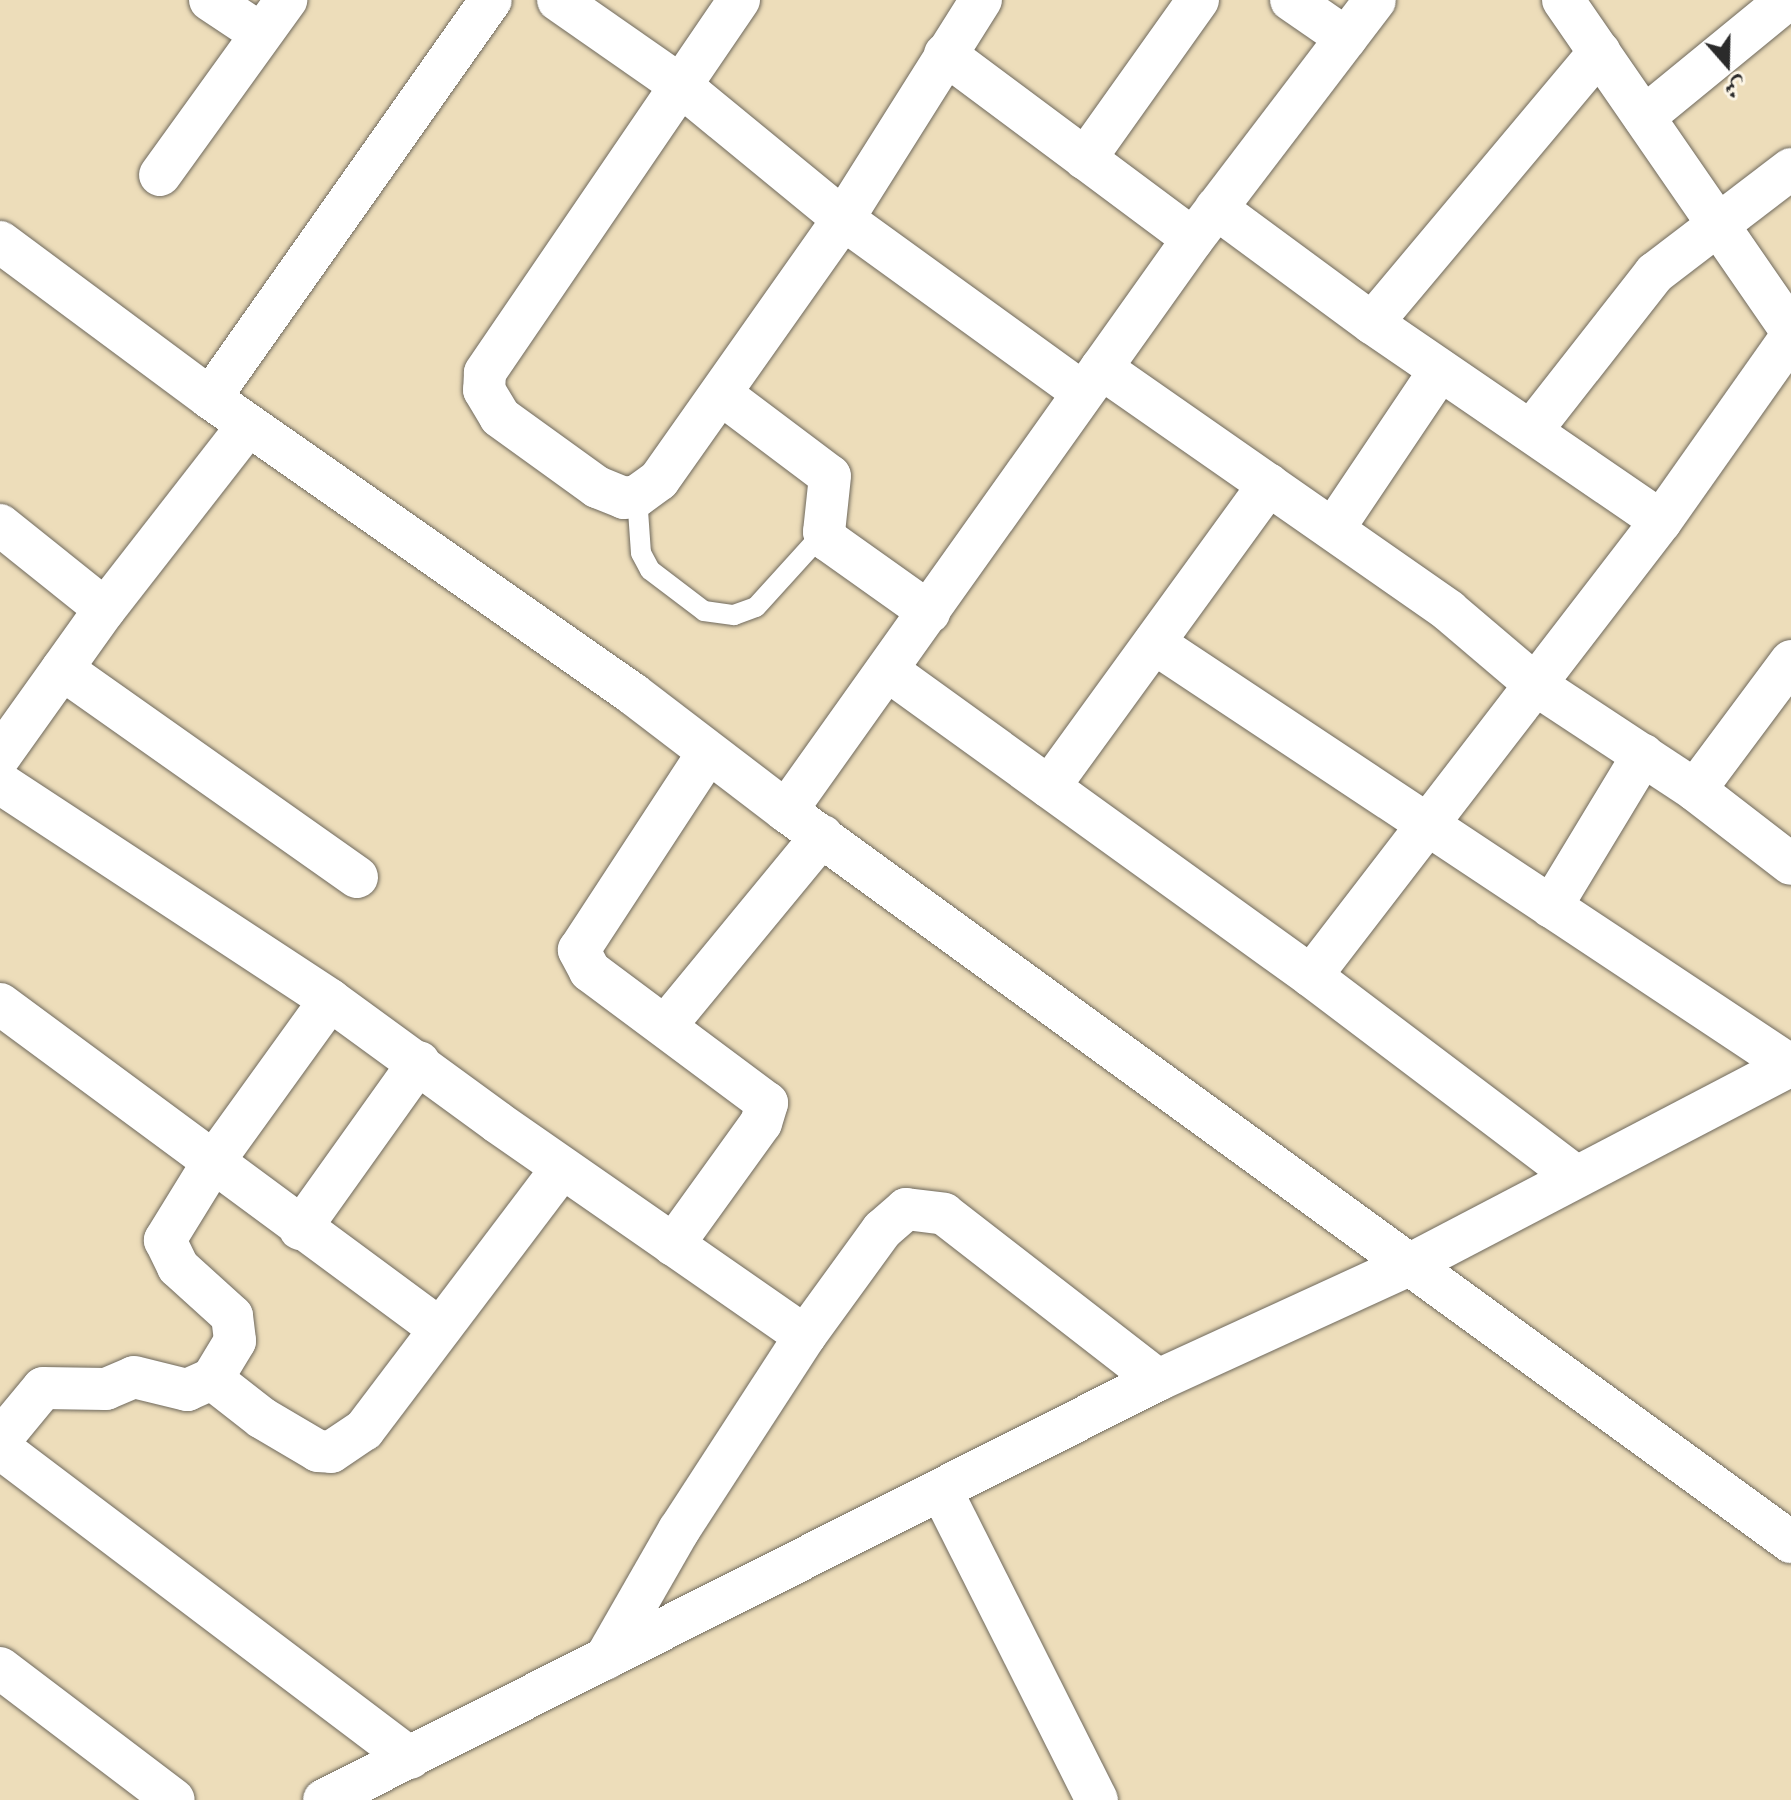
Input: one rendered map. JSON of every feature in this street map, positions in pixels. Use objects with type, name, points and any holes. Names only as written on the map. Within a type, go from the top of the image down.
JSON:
[{"type":"street","points":[[210,0],[261,34]]},
{"type":"street","points":[[160,175],[286,0]]},
{"type":"street","points":[[210,398],[491,0]]},
{"type":"street","points":[[558,0],[680,85],[843,219],[1092,381],[1269,484],[1334,528],[1449,611],[1536,685],[1695,790],[1791,864]]},
{"type":"street","points":[[739,0],[485,373],[484,390],[500,417],[597,487],[624,498],[637,496],[659,480],[721,394],[843,219],[981,0]]},
{"type":"street","points":[[1085,159],[1198,0]]},
{"type":"street","points":[[1291,0],[1346,38]]},
{"type":"street","points":[[786,811],[1204,224],[1375,0]]},
{"type":"street","points":[[1563,0],[1791,330]]},
{"type":"street","points":[[1644,117],[1787,0]]},
{"type":"street","points":[[1372,323],[1599,52]]},
{"type":"street","points":[[945,54],[1085,159],[1204,224],[1372,323],[1661,521]]},
{"type":"street","points":[[1531,431],[1655,273],[1791,169]]},
{"type":"street","points":[[0,242],[210,398],[410,534],[1407,1266],[1791,1542]]},
{"type":"street","points":[[1311,976],[1661,521],[1791,337]]},
{"type":"street","points":[[1334,528],[1440,370]]},
{"type":"street","points":[[721,394],[830,476],[824,532],[829,541],[929,612]]},
{"type":"street","points":[[0,756],[105,609],[248,425]]},
{"type":"street","points":[[1049,787],[1269,484]]},
{"type":"street","points":[[0,525],[105,609]]},
{"type":"street","points":[[324,1800],[1158,1380],[1407,1266],[1791,1065],[1426,827],[1154,643]]},
{"type":"street","points":[[1695,790],[1791,661]]},
{"type":"street","points":[[62,669],[357,877]]},
{"type":"street","points":[[887,670],[1311,976],[1575,1176]]},
{"type":"street","points":[[673,1245],[761,1123],[767,1103],[667,1024],[590,971],[579,950],[708,753]]},
{"type":"street","points":[[1551,907],[1643,755]]},
{"type":"street","points":[[0,783],[330,1000],[562,1168],[805,1336]]},
{"type":"street","points":[[667,1024],[822,836]]},
{"type":"street","points":[[0,1440],[43,1388],[106,1389],[134,1377],[187,1390],[212,1379],[235,1341],[232,1316],[178,1267],[165,1247],[171,1224],[330,1000]]},
{"type":"street","points":[[0,1004],[300,1229],[440,1329]]},
{"type":"street","points":[[300,1229],[419,1062]]},
{"type":"street","points":[[212,1379],[297,1443],[331,1452],[364,1430],[562,1168]]},
{"type":"street","points":[[605,1659],[679,1530],[805,1336],[882,1230],[906,1209],[919,1207],[944,1214],[1158,1380]]},
{"type":"street","points":[[0,1448],[410,1758]]},
{"type":"street","points":[[941,1490],[1097,1800]]},
{"type":"street","points":[[0,1668],[174,1800]]},
{"type":"lane","points":[[637,496],[641,553],[650,570],[704,611],[734,615],[756,607],[824,532]]}]
